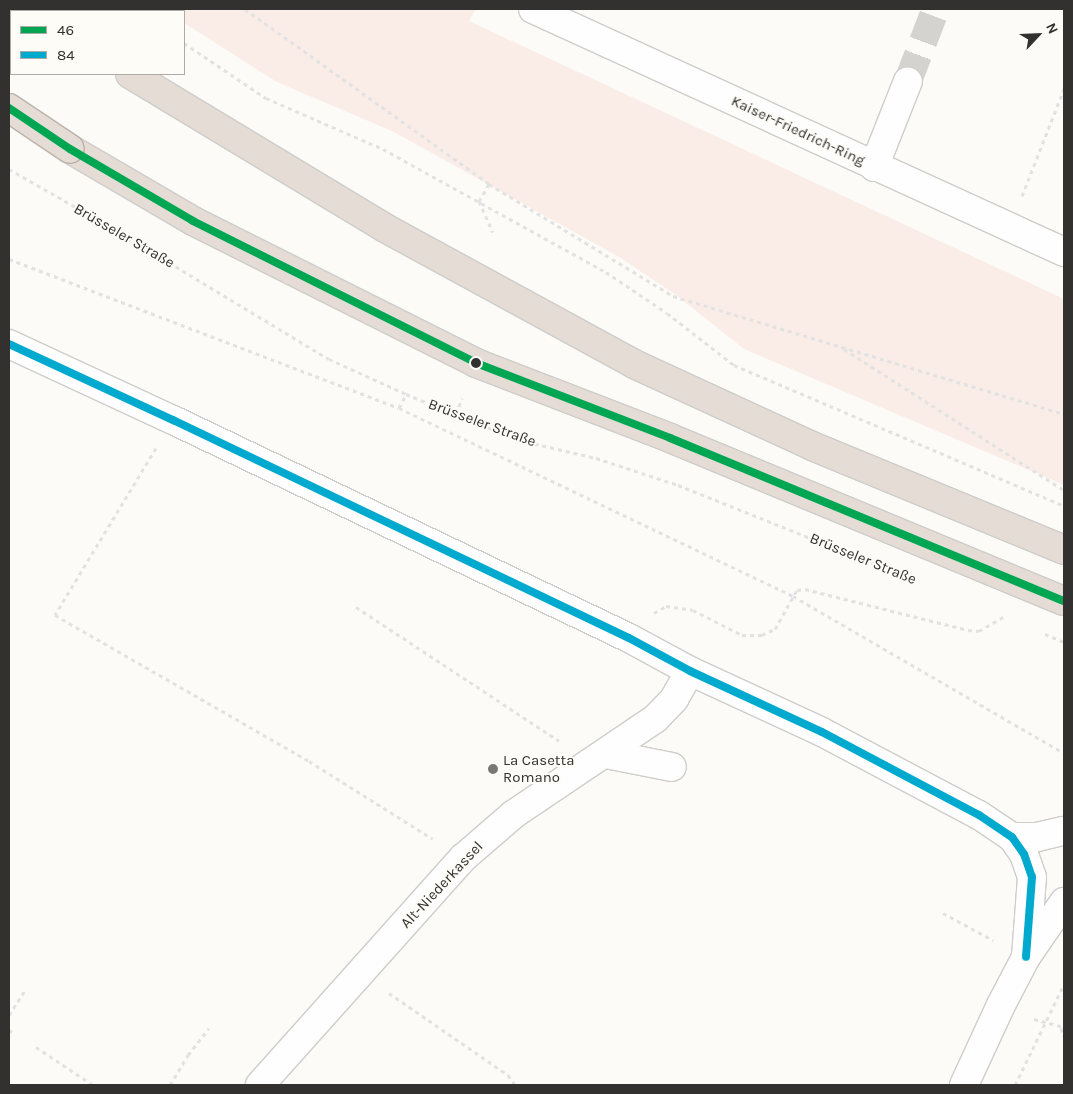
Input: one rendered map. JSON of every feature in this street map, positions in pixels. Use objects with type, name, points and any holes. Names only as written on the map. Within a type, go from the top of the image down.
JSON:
[{"type":"highway","points":[[132,75],[385,228],[634,364],[812,446],[1064,550]]},
{"type":"highway","points":[[9,108],[70,149],[193,221],[476,363],[670,438],[1064,601]]},
{"type":"street","name":"Kaiser-Friedrich-Ring","points":[[532,9],[1064,252]]},
{"type":"street","points":[[874,166],[908,81]]},
{"type":"street","points":[[9,344],[173,420],[629,638],[690,671],[822,732],[980,815],[1012,837],[1024,854],[1032,877],[1026,957]]},
{"type":"street","name":"Alt-Niederkassel","points":[[260,1085],[362,974],[463,858],[514,814],[655,719],[674,699],[690,671]]},
{"type":"street","points":[[598,758],[672,767]]},
{"type":"street","points":[[1012,837],[1037,837],[1064,831]]},
{"type":"street","points":[[964,1085],[1001,1005],[1026,957],[1064,902]]},
{"type":"path","points":[[245,9],[489,184],[673,296],[1064,414]]},
{"type":"path","points":[[185,44],[266,98],[383,149],[606,272],[667,313],[734,365],[1064,506]]},
{"type":"path","points":[[1010,227],[1064,89]]},
{"type":"path","name":"Brüsseler Straße","points":[[9,169],[114,229],[329,359],[406,394],[520,440],[596,458],[678,485],[905,576]]},
{"type":"path","points":[[479,201],[489,184]]},
{"type":"path","points":[[479,201],[493,232]]},
{"type":"path","points":[[9,259],[400,408],[793,596],[1064,754]]},
{"type":"path","points":[[840,346],[1064,490]]},
{"type":"path","points":[[400,408],[406,394]]},
{"type":"path","points":[[456,414],[462,398]]},
{"type":"path","points":[[173,420],[55,615],[310,760],[463,858]]},
{"type":"path","points":[[629,638],[652,614],[666,606],[693,610],[742,635],[762,635],[775,629],[797,590],[805,589],[968,630],[979,631],[1005,616]]},
{"type":"path","points":[[356,607],[598,758]]},
{"type":"path","points":[[943,913],[988,937]]},
{"type":"path","points":[[362,974],[508,1075],[515,1085]]},
{"type":"path","points":[[1015,1085],[1064,984]]},
{"type":"path","points":[[9,1015],[26,989]]},
{"type":"path","points":[[1045,1023],[1063,1028],[1064,1036]]},
{"type":"path","points":[[170,1085],[188,1055],[209,1028]]},
{"type":"path","points":[[36,1047],[93,1085]]},
{"type":"shaded area","points":[[163,9],[476,9],[469,21],[1064,299],[1064,485],[744,349],[676,295],[619,257],[394,132],[277,82],[185,24],[185,10]]},
{"type":"tunnel","points":[[908,81],[933,16]]},
{"type":"transit line","name":"46","points":[[9,108],[70,149],[193,221],[476,363],[670,438],[1064,601]]},
{"type":"transit line","name":"84","points":[[9,344],[173,420],[629,638],[690,671],[822,732],[979,815],[1012,837],[1024,854],[1032,877],[1026,957]]},
{"type":"place","name":"La Casetta Romano","points":[[493,769]]}]
